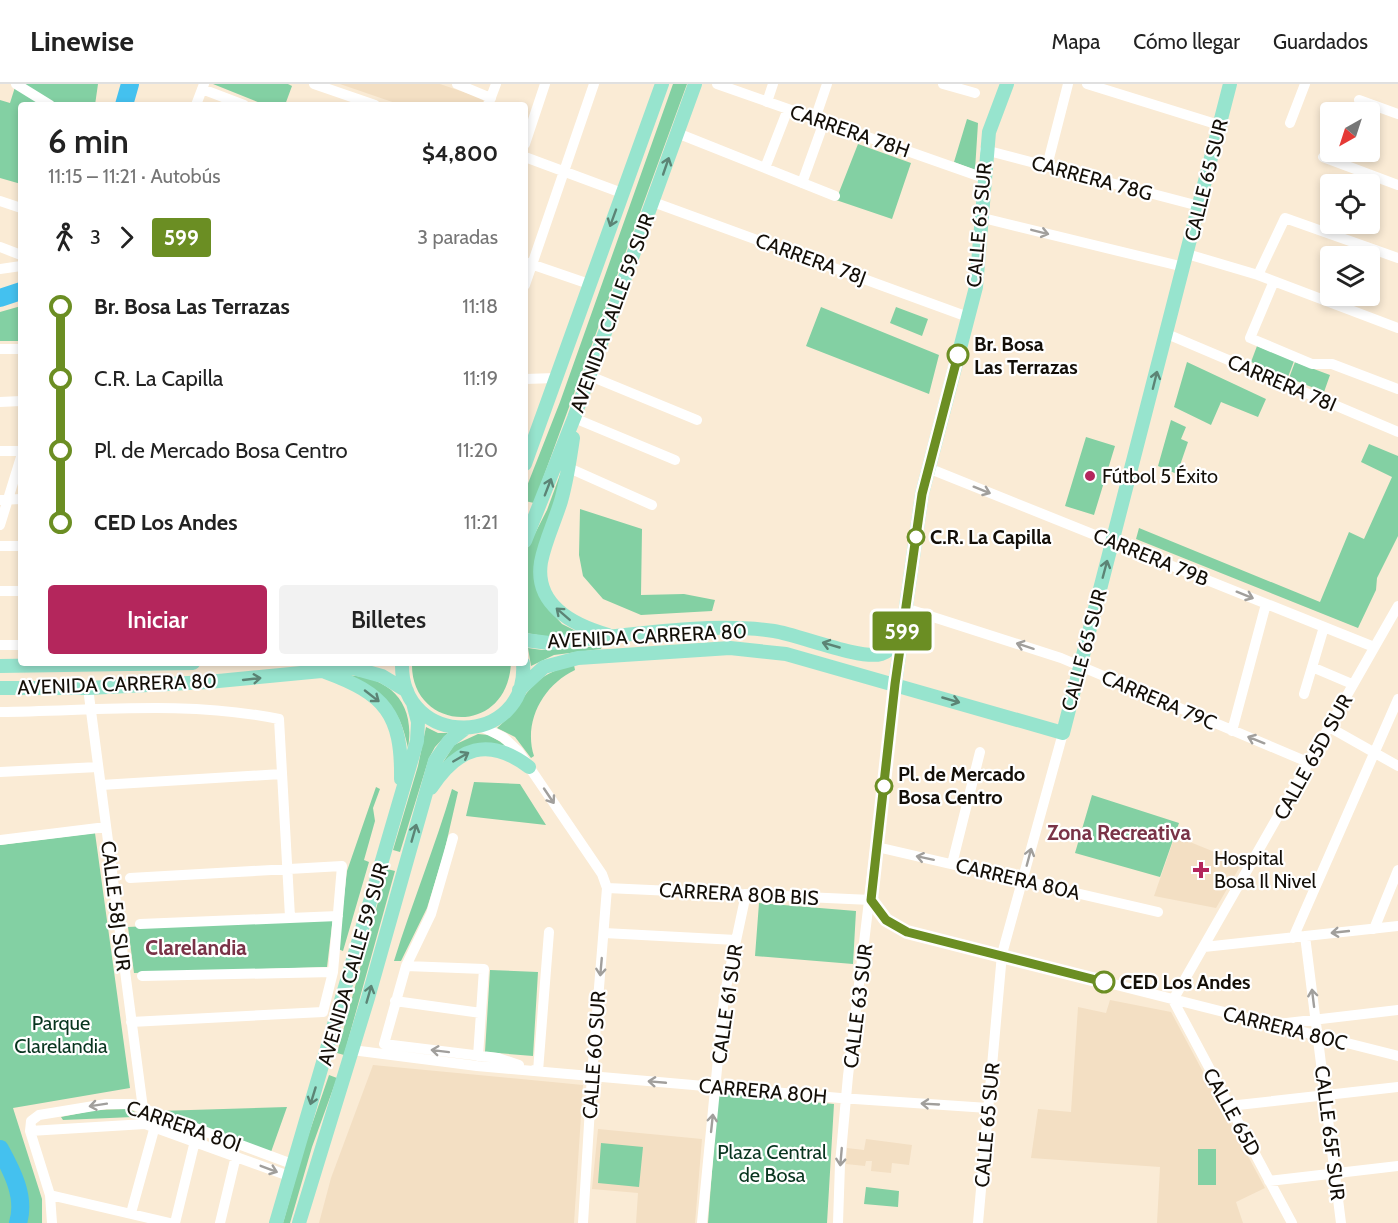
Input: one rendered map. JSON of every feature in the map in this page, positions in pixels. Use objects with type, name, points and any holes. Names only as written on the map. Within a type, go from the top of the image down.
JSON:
[{"type":"main road","name":"AVENIDA CALLE 59 SUR","points":[[528,455],[662,84]]},
{"type":"main road","name":"AVENIDA CALLE 59 SUR","points":[[528,533],[590,376],[695,84]]},
{"type":"main road","name":"CALLE 63 SUR","points":[[895,684],[928,468],[979,270],[985,150],[993,115],[1007,84]]},
{"type":"main road","name":"CALLE 65 SUR","points":[[1063,733],[1230,84]]},
{"type":"main road","points":[[528,432],[547,401]]},
{"type":"main road","points":[[574,418],[569,468],[542,562],[544,589],[549,600],[564,617],[582,627],[615,637]]},
{"type":"main road","name":"AVENIDA CARRERA 80","points":[[528,640],[549,643],[716,629],[756,629],[797,636],[872,655],[888,651],[901,635]]},
{"type":"main road","name":"AVENIDA CARRERA 80","points":[[0,688],[88,688],[208,682],[360,669],[382,676],[410,697],[437,723],[473,727],[504,713],[519,690],[544,667],[571,659],[730,648],[779,653],[1063,733]]},
{"type":"main road","name":"AVENIDA CARRERA 80","points":[[0,666],[18,665]]},
{"type":"main road","name":"AVENIDA CALLE 59 SUR","points":[[276,1223],[417,741],[418,722],[403,666]]},
{"type":"main road","points":[[519,690],[523,666]]},
{"type":"main road","points":[[320,671],[345,680],[371,694],[391,716],[399,736],[401,752],[401,798]]},
{"type":"main road","name":"AVENIDA CALLE 59 SUR","points":[[298,1223],[352,1050],[438,754],[449,741],[473,727]]},
{"type":"main road","points":[[423,800],[451,763],[476,750],[500,751],[529,767]]},
{"type":"street","points":[[16,84],[45,102]]},
{"type":"street","points":[[314,84],[366,102]]},
{"type":"street","points":[[457,84],[490,101],[496,84]]},
{"type":"street","points":[[528,135],[545,84]]},
{"type":"street","points":[[589,284],[529,263],[594,84]]},
{"type":"street","name":"CARRERA 78H","points":[[717,84],[984,178]]},
{"type":"street","points":[[767,102],[773,84]]},
{"type":"street","points":[[801,183],[820,121],[827,84]]},
{"type":"street","points":[[943,84],[975,93]]},
{"type":"street","points":[[1047,166],[1068,84]]},
{"type":"street","points":[[1087,84],[1219,125]]},
{"type":"street","points":[[1290,123],[1305,84]]},
{"type":"street","points":[[197,102],[203,86],[238,102]]},
{"type":"street","points":[[1359,100],[1398,114]]},
{"type":"street","points":[[765,168],[788,109]]},
{"type":"street","points":[[677,134],[835,196]]},
{"type":"street","name":"CARRERA 78G","points":[[985,150],[1199,207]]},
{"type":"street","points":[[528,158],[622,193]]},
{"type":"street","points":[[1336,162],[1398,185]]},
{"type":"street","points":[[0,201],[18,207]]},
{"type":"street","name":"CARRERA 78J","points":[[653,202],[968,317]]},
{"type":"street","points":[[983,218],[1258,275],[1398,328]]},
{"type":"street","points":[[1258,275],[1285,218],[1398,258]]},
{"type":"street","points":[[0,247],[18,254]]},
{"type":"street","points":[[0,269],[18,266]]},
{"type":"street","points":[[1274,281],[1250,338],[1312,364],[1332,364],[1398,389]]},
{"type":"street","name":"CARRERA 78I","points":[[1167,334],[1398,432]]},
{"type":"street","points":[[0,349],[18,349]]},
{"type":"street","points":[[590,376],[697,420]]},
{"type":"street","points":[[528,379],[556,378]]},
{"type":"street","points":[[0,402],[18,401]]},
{"type":"street","points":[[574,418],[675,460]]},
{"type":"street","points":[[0,451],[18,451]]},
{"type":"street","points":[[0,525],[4,500],[18,465]]},
{"type":"street","points":[[569,468],[652,505]]},
{"type":"street","name":"CARRERA 79B","points":[[928,468],[1374,647]]},
{"type":"street","points":[[0,546],[18,546]]},
{"type":"street","points":[[0,591],[18,591]]},
{"type":"street","points":[[1232,731],[1266,604]]},
{"type":"street","name":"CALLE 65D SUR","points":[[1173,1000],[1398,606]]},
{"type":"street","name":"CARRERA 79C","points":[[905,608],[1061,658],[1310,763]]},
{"type":"street","points":[[1304,694],[1324,627]]},
{"type":"street","points":[[0,645],[18,645]]},
{"type":"street","points":[[1312,667],[1352,684]]},
{"type":"street","name":"CALLE 63 SUR","points":[[838,1223],[840,1164],[846,1099],[895,684]]},
{"type":"street","name":"CALLE 58J SUR","points":[[88,688],[131,1022],[144,1109],[150,1125],[131,1213]]},
{"type":"street","points":[[1293,938],[1398,699]]},
{"type":"street","points":[[0,712],[91,708],[204,709],[279,720],[290,917]]},
{"type":"street","points":[[473,727],[503,737],[529,767],[602,874],[607,888]]},
{"type":"street","points":[[1329,727],[1398,766]]},
{"type":"street","name":"CALLE 65 SUR","points":[[978,1223],[1002,954],[1063,733]]},
{"type":"street","points":[[952,864],[980,752]]},
{"type":"street","points":[[0,772],[98,768]]},
{"type":"street","points":[[101,786],[281,774]]},
{"type":"street","points":[[0,840],[106,827]]},
{"type":"street","points":[[453,838],[431,914],[405,966],[395,1001],[481,1013]]},
{"type":"street","name":"CARRERA 80A","points":[[877,847],[1158,912]]},
{"type":"street","points":[[130,878],[342,866],[333,972],[323,1012],[131,1022]]},
{"type":"street","points":[[1374,929],[1398,870]]},
{"type":"street","name":"CARRERA 80B BIS","points":[[607,888],[871,900]]},
{"type":"street","name":"CALLE 60 SUR","points":[[583,1223],[607,888]]},
{"type":"street","name":"CALLE 61 SUR","points":[[702,1223],[724,997],[746,894]]},
{"type":"street","name":"CARRERA 80C","points":[[871,900],[880,913],[900,930],[1398,1056]]},
{"type":"street","points":[[140,924],[338,916]]},
{"type":"street","points":[[1204,947],[1398,926]]},
{"type":"street","points":[[538,1071],[549,933]]},
{"type":"street","points":[[604,933],[736,940]]},
{"type":"street","name":"CALLE 65F SUR","points":[[1305,936],[1341,1223]]},
{"type":"street","points":[[405,966],[484,969],[476,1056],[455,1064]]},
{"type":"street","points":[[142,976],[333,972]]},
{"type":"street","name":"CALLE 65D","points":[[1173,1000],[1292,1223]]},
{"type":"street","name":"CARRERA 80H","points":[[395,1001],[384,1044],[498,1058],[538,1071]]},
{"type":"street","points":[[1269,1025],[1398,1010]]},
{"type":"street","name":"CARRERA 80H","points":[[352,1050],[455,1064],[846,1099],[988,1107]]},
{"type":"street","points":[[1229,1106],[1398,1087]]},
{"type":"street","name":"CARRERA 80I","points":[[116,1103],[144,1109],[291,1170],[236,1156],[150,1125],[30,1131],[32,1121],[39,1115],[116,1103]]},
{"type":"street","points":[[30,1131],[50,1195],[52,1223]]},
{"type":"street","points":[[50,1195],[172,1223],[195,1141]]},
{"type":"street","points":[[220,1223],[236,1156]]},
{"type":"street","points":[[1269,1181],[1398,1166]]},
{"type":"shaded area","points":[[340,84],[440,84],[484,99],[483,102],[392,102]]},
{"type":"shaded area","name":"Hospital Bosa Il Nivel","points":[[1175,836],[1242,863],[1216,908],[1154,896]]},
{"type":"shaded area","points":[[1110,1000],[1171,1012],[1265,1188],[1236,1202],[1243,1223],[1157,1223],[1160,1167],[1031,1158],[1038,1109],[1071,1112],[1078,1007],[1106,1013]]},
{"type":"shaded area","points":[[373,1065],[583,1085],[574,1223],[319,1223],[331,1178]]},
{"type":"shaded area","points":[[598,1129],[702,1139],[695,1223],[636,1223],[638,1193],[592,1189]]},
{"type":"shaded area","points":[[866,1139],[912,1145],[909,1165],[892,1163],[891,1173],[871,1171],[872,1161],[866,1161],[865,1166],[846,1164],[847,1148],[864,1150]]},
{"type":"green space","points":[[16,84],[98,84],[95,102],[18,102],[18,183],[0,178],[0,100],[10,103]]},
{"type":"green space","points":[[213,84],[288,84],[292,86],[286,102],[258,102]]},
{"type":"green space","points":[[673,84],[687,84],[534,503],[528,502],[528,483],[560,402]]},
{"type":"green space","points":[[967,119],[978,123],[975,170],[954,162]]},
{"type":"green space","points":[[858,144],[911,163],[892,219],[836,200]]},
{"type":"green space","points":[[18,307],[18,341],[0,341],[0,312]]},
{"type":"green space","points":[[821,307],[939,355],[929,394],[806,346]]},
{"type":"green space","points":[[896,307],[928,319],[922,336],[890,323]]},
{"type":"green space","points":[[1257,346],[1294,361],[1288,377],[1251,362]]},
{"type":"green space","points":[[1187,362],[1266,399],[1258,417],[1221,402],[1211,425],[1174,407]]},
{"type":"green space","points":[[1295,362],[1330,375],[1324,392],[1289,378]]},
{"type":"green space","points":[[1171,420],[1186,427],[1181,439],[1188,442],[1177,474],[1158,466]]},
{"type":"green space","name":"Fútbol 5 Éxito","points":[[1086,437],[1115,446],[1094,515],[1065,506]]},
{"type":"green space","points":[[1369,444],[1398,456],[1398,536],[1377,578],[1376,590],[1358,628],[1136,539],[1139,528],[1320,602],[1349,532],[1364,539],[1392,477],[1361,462]]},
{"type":"green space","points":[[561,472],[559,490],[539,549],[551,612],[562,624],[582,634],[550,637],[528,633],[528,547],[547,510]]},
{"type":"green space","points":[[580,509],[642,529],[641,595],[684,594],[715,600],[712,611],[641,615],[603,599],[583,576],[579,555]]},
{"type":"green space","points":[[602,646],[601,649],[554,655],[531,666],[528,648],[542,650]]},
{"type":"green space","points":[[574,665],[575,670],[554,685],[538,706],[531,730],[534,756],[531,758],[515,737],[497,728],[508,718],[536,682],[558,670]]},
{"type":"green space","points":[[413,666],[510,666],[506,688],[494,705],[477,714],[459,717],[441,713],[426,702],[416,686]]},
{"type":"green space","points":[[342,675],[373,680],[395,694],[403,704],[408,717],[408,748],[400,720],[387,702],[368,688]]},
{"type":"green space","points":[[426,727],[438,733],[448,733],[435,747],[429,758],[400,852],[393,850],[418,766]]},
{"type":"green space","points":[[478,734],[489,735],[507,746],[480,745],[464,749],[442,764],[454,745]]},
{"type":"green space","points":[[474,782],[520,784],[546,825],[466,816]]},
{"type":"green space","points":[[376,787],[380,789],[373,808],[375,821],[364,860],[369,862],[343,951],[338,949],[347,871]]},
{"type":"green space","points":[[452,789],[458,792],[444,853],[427,908],[401,961],[394,961],[438,832]]},
{"type":"green space","points":[[1092,795],[1179,823],[1160,877],[1075,853]]},
{"type":"green space","name":"Parque Clarelandia","points":[[95,833],[130,1088],[13,1108],[42,1199],[42,1223],[0,1223],[0,845]]},
{"type":"green space","points":[[387,869],[395,871],[344,1055],[337,1053]]},
{"type":"green space","points":[[759,903],[856,911],[853,964],[755,956]]},
{"type":"green space","points":[[333,917],[327,967],[134,973],[128,927]]},
{"type":"green space","points":[[490,970],[538,972],[533,1056],[485,1052]]},
{"type":"green space","points":[[329,1075],[337,1078],[312,1147],[290,1223],[283,1223],[305,1145]]},
{"type":"green space","name":"Plaza Central de Bosa","points":[[718,1093],[834,1104],[827,1223],[708,1223]]},
{"type":"green space","points":[[287,1107],[271,1152],[158,1111]]},
{"type":"green space","points":[[129,1109],[135,1112],[133,1117],[63,1120],[61,1117],[96,1110]]},
{"type":"green space","points":[[601,1143],[643,1147],[639,1187],[598,1183]]},
{"type":"green space","points":[[1198,1149],[1216,1149],[1216,1185],[1198,1185]]},
{"type":"green space","points":[[866,1187],[899,1191],[898,1207],[864,1204]]},
{"type":"waterway","points":[[125,102],[130,84]]},
{"type":"waterway","points":[[0,298],[18,292]]},
{"type":"waterway","points":[[0,1149],[13,1175],[19,1194],[18,1223]]},
{"type":"bus line","name":"599","points":[[958,355],[922,494],[895,684],[871,900],[886,920],[900,930],[1002,954],[1104,982]]},
{"type":"place","name":"Br. Bosa Las Terrazas","points":[[958,355]]},
{"type":"place","name":"Fútbol 5 Éxito","points":[[1090,476]]},
{"type":"place","name":"C.R. La Capilla","points":[[916,537]]},
{"type":"place","name":"Pl. de Mercado Bosa Centro","points":[[884,786]]},
{"type":"place","name":"Hospital Bosa Il Nivel","points":[[1201,870]]},
{"type":"place","name":"CED Los Andes","points":[[1104,982]]},
{"type":"district","name":"Zona Recreativa","points":[[1119,832]]},
{"type":"district","name":"Clarelandia","points":[[196,947]]}]
